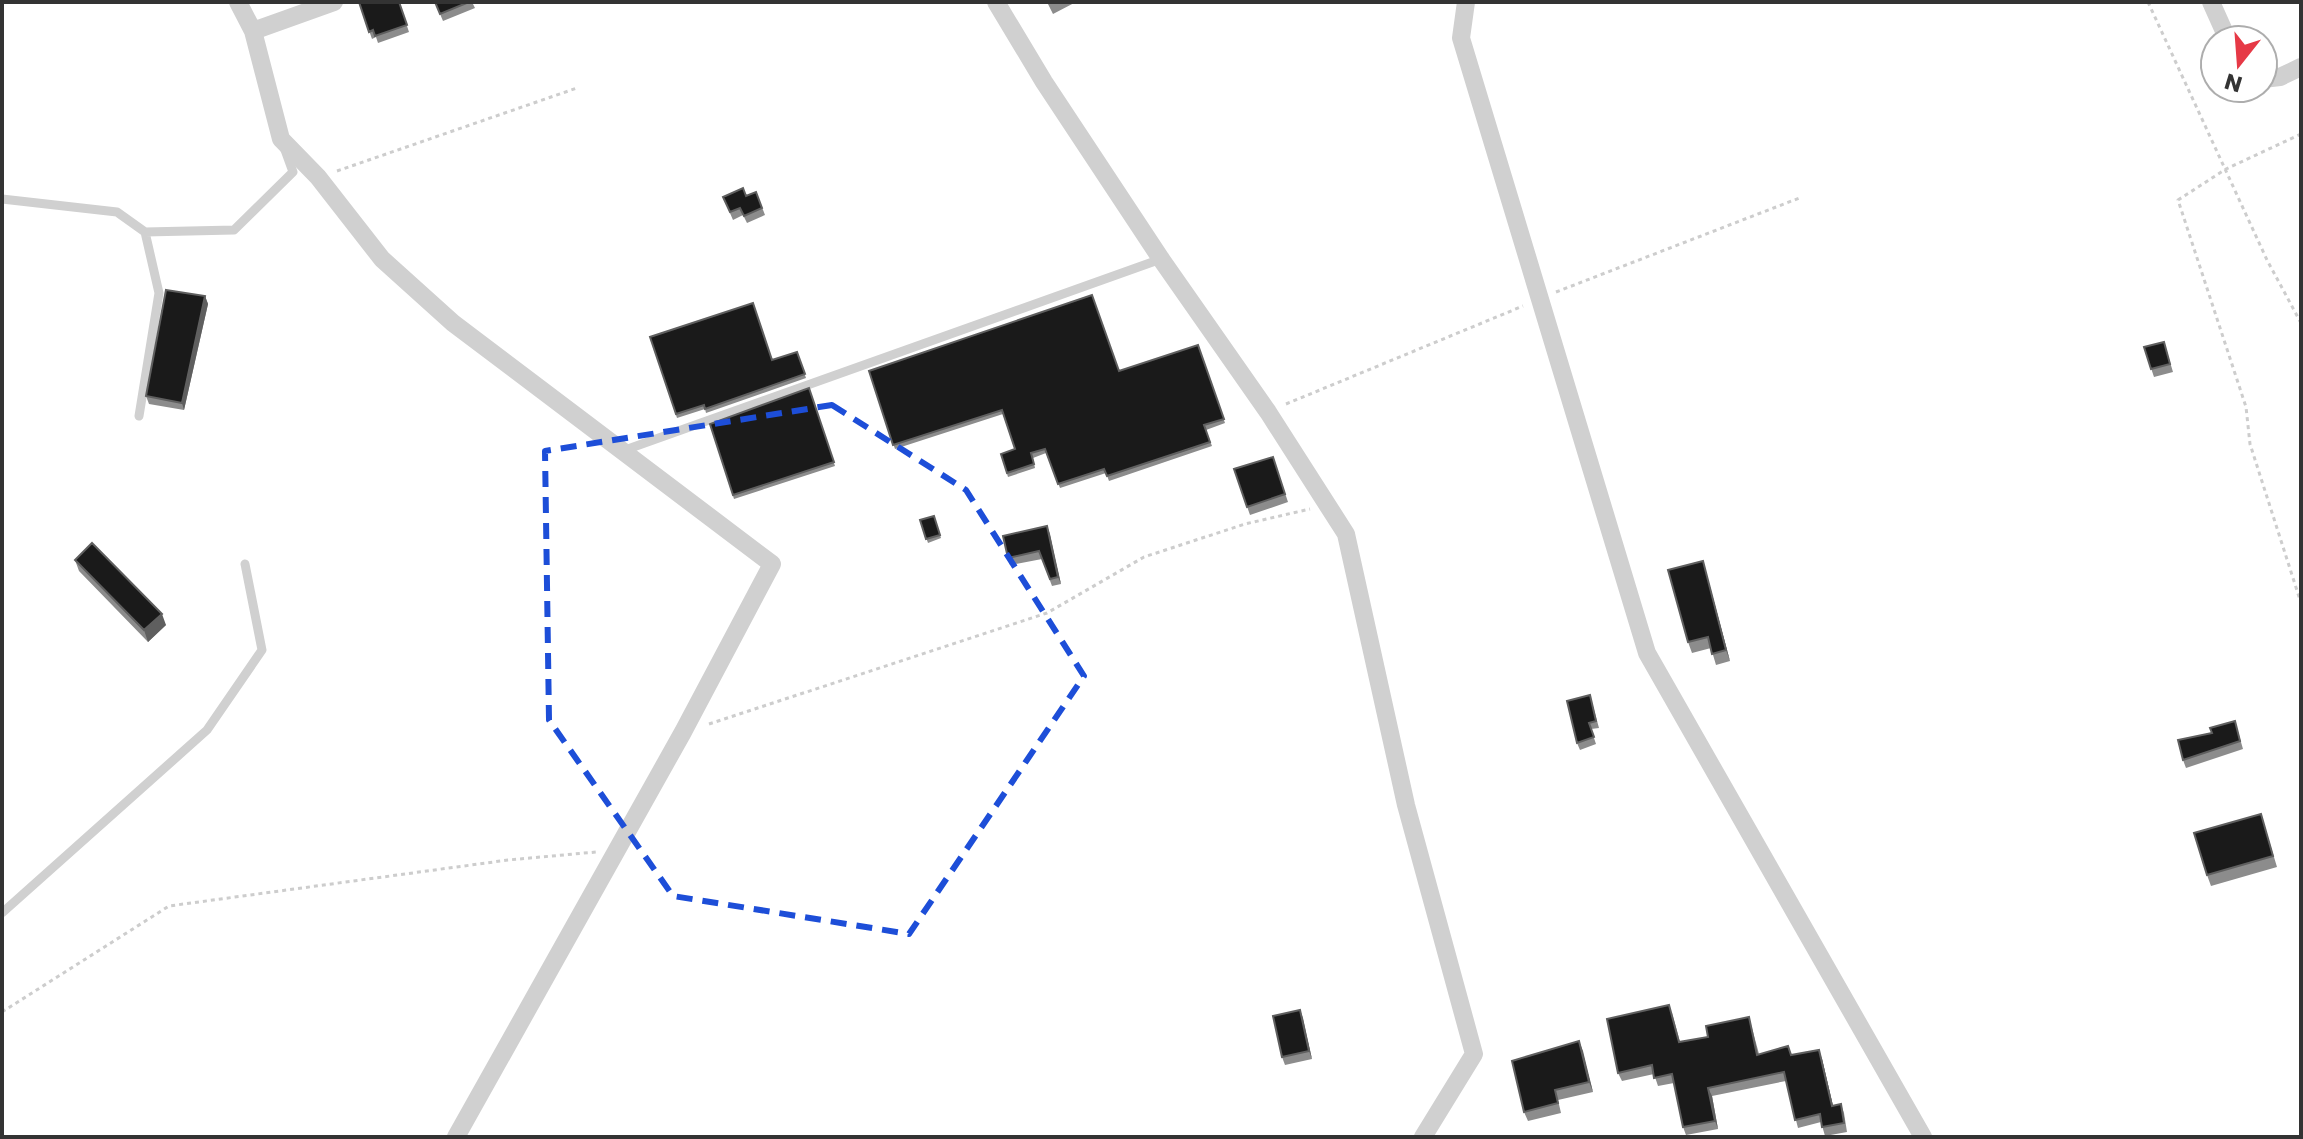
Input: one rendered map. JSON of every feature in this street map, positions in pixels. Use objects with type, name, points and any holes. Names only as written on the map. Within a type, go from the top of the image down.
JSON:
[{"type":"street","points":[[238,2],[253,31],[281,139],[318,177],[382,259],[453,323],[772,564],[683,732],[456,1137]]},
{"type":"street","points":[[253,31],[334,2]]},
{"type":"street","points":[[996,2],[1161,259],[1268,412],[1346,534],[1406,805],[1474,1054],[1423,1137]]},
{"type":"street","points":[[1466,2],[1461,38],[1647,653],[1923,1137]]},
{"type":"street","points":[[2211,2],[2221,24]]},
{"type":"street","points":[[2279,77],[2301,67]]},
{"type":"lane","points":[[2,199],[117,212],[145,232],[234,230],[293,172],[281,139]]},
{"type":"lane","points":[[139,416],[159,293],[145,232]]},
{"type":"lane","points":[[625,450],[1161,259]]},
{"type":"lane","points":[[2,913],[207,730],[262,650],[245,564]]},
{"type":"path","points":[[2148,2],[2267,260],[2301,323]]},
{"type":"path","points":[[318,177],[577,88]]},
{"type":"path","points":[[2301,134],[2226,169],[2178,200],[2246,407],[2250,444],[2301,603]]},
{"type":"path","points":[[683,732],[1047,613],[1144,557],[1245,524],[1327,505]]},
{"type":"path","points":[[2,1012],[169,906],[553,854],[615,852]]},
{"type":"highlighted area","points":[[832,405],[966,490],[1084,676],[909,934],[673,896],[549,720],[545,451]]},
{"type":"building","points":[[359,2],[399,2],[407,25],[375,36],[373,30],[369,32]]},
{"type":"building","points":[[435,2],[469,2],[440,14]]},
{"type":"building","points":[[743,188],[746,196],[756,192],[762,208],[744,216],[740,208],[730,212],[723,197]]},
{"type":"building","points":[[166,290],[205,296],[182,403],[146,396]]},
{"type":"building","points":[[1092,295],[1119,371],[1198,345],[1224,419],[1204,425],[1210,442],[1107,476],[1104,469],[1058,484],[1045,449],[1031,453],[1034,464],[1007,473],[1001,454],[1015,449],[1002,410],[893,445],[869,371]]},
{"type":"building","points":[[753,303],[772,360],[797,352],[805,374],[705,409],[704,405],[676,414],[650,337]]},
{"type":"building","points":[[2164,342],[2170,364],[2151,369],[2144,347]]},
{"type":"building","points":[[809,388],[834,462],[733,495],[710,424]]},
{"type":"building","points":[[1273,457],[1285,494],[1247,507],[1234,469]]},
{"type":"building","points":[[934,516],[940,535],[926,539],[920,520]]},
{"type":"building","points":[[1047,526],[1058,577],[1050,579],[1039,551],[1008,558],[1003,536]]},
{"type":"building","points":[[92,543],[162,614],[144,630],[75,560]]},
{"type":"building","points":[[1703,561],[1726,650],[1712,654],[1708,637],[1688,642],[1668,570]]},
{"type":"building","points":[[1590,695],[1596,721],[1589,723],[1594,737],[1577,743],[1567,701]]},
{"type":"building","points":[[2235,721],[2240,741],[2183,760],[2178,740],[2212,733],[2210,728]]},
{"type":"building","points":[[2261,814],[2273,856],[2207,875],[2194,833]]},
{"type":"building","points":[[1669,1005],[1679,1042],[1708,1037],[1706,1026],[1749,1017],[1757,1055],[1788,1046],[1791,1055],[1819,1050],[1832,1106],[1841,1104],[1844,1123],[1822,1127],[1820,1114],[1795,1120],[1784,1072],[1708,1088],[1715,1121],[1683,1127],[1672,1074],[1654,1078],[1652,1065],[1618,1073],[1607,1019]]},
{"type":"building","points":[[1300,1010],[1309,1051],[1282,1057],[1273,1016]]},
{"type":"building","points":[[1579,1041],[1589,1082],[1555,1090],[1558,1103],[1524,1112],[1512,1061]]}]
